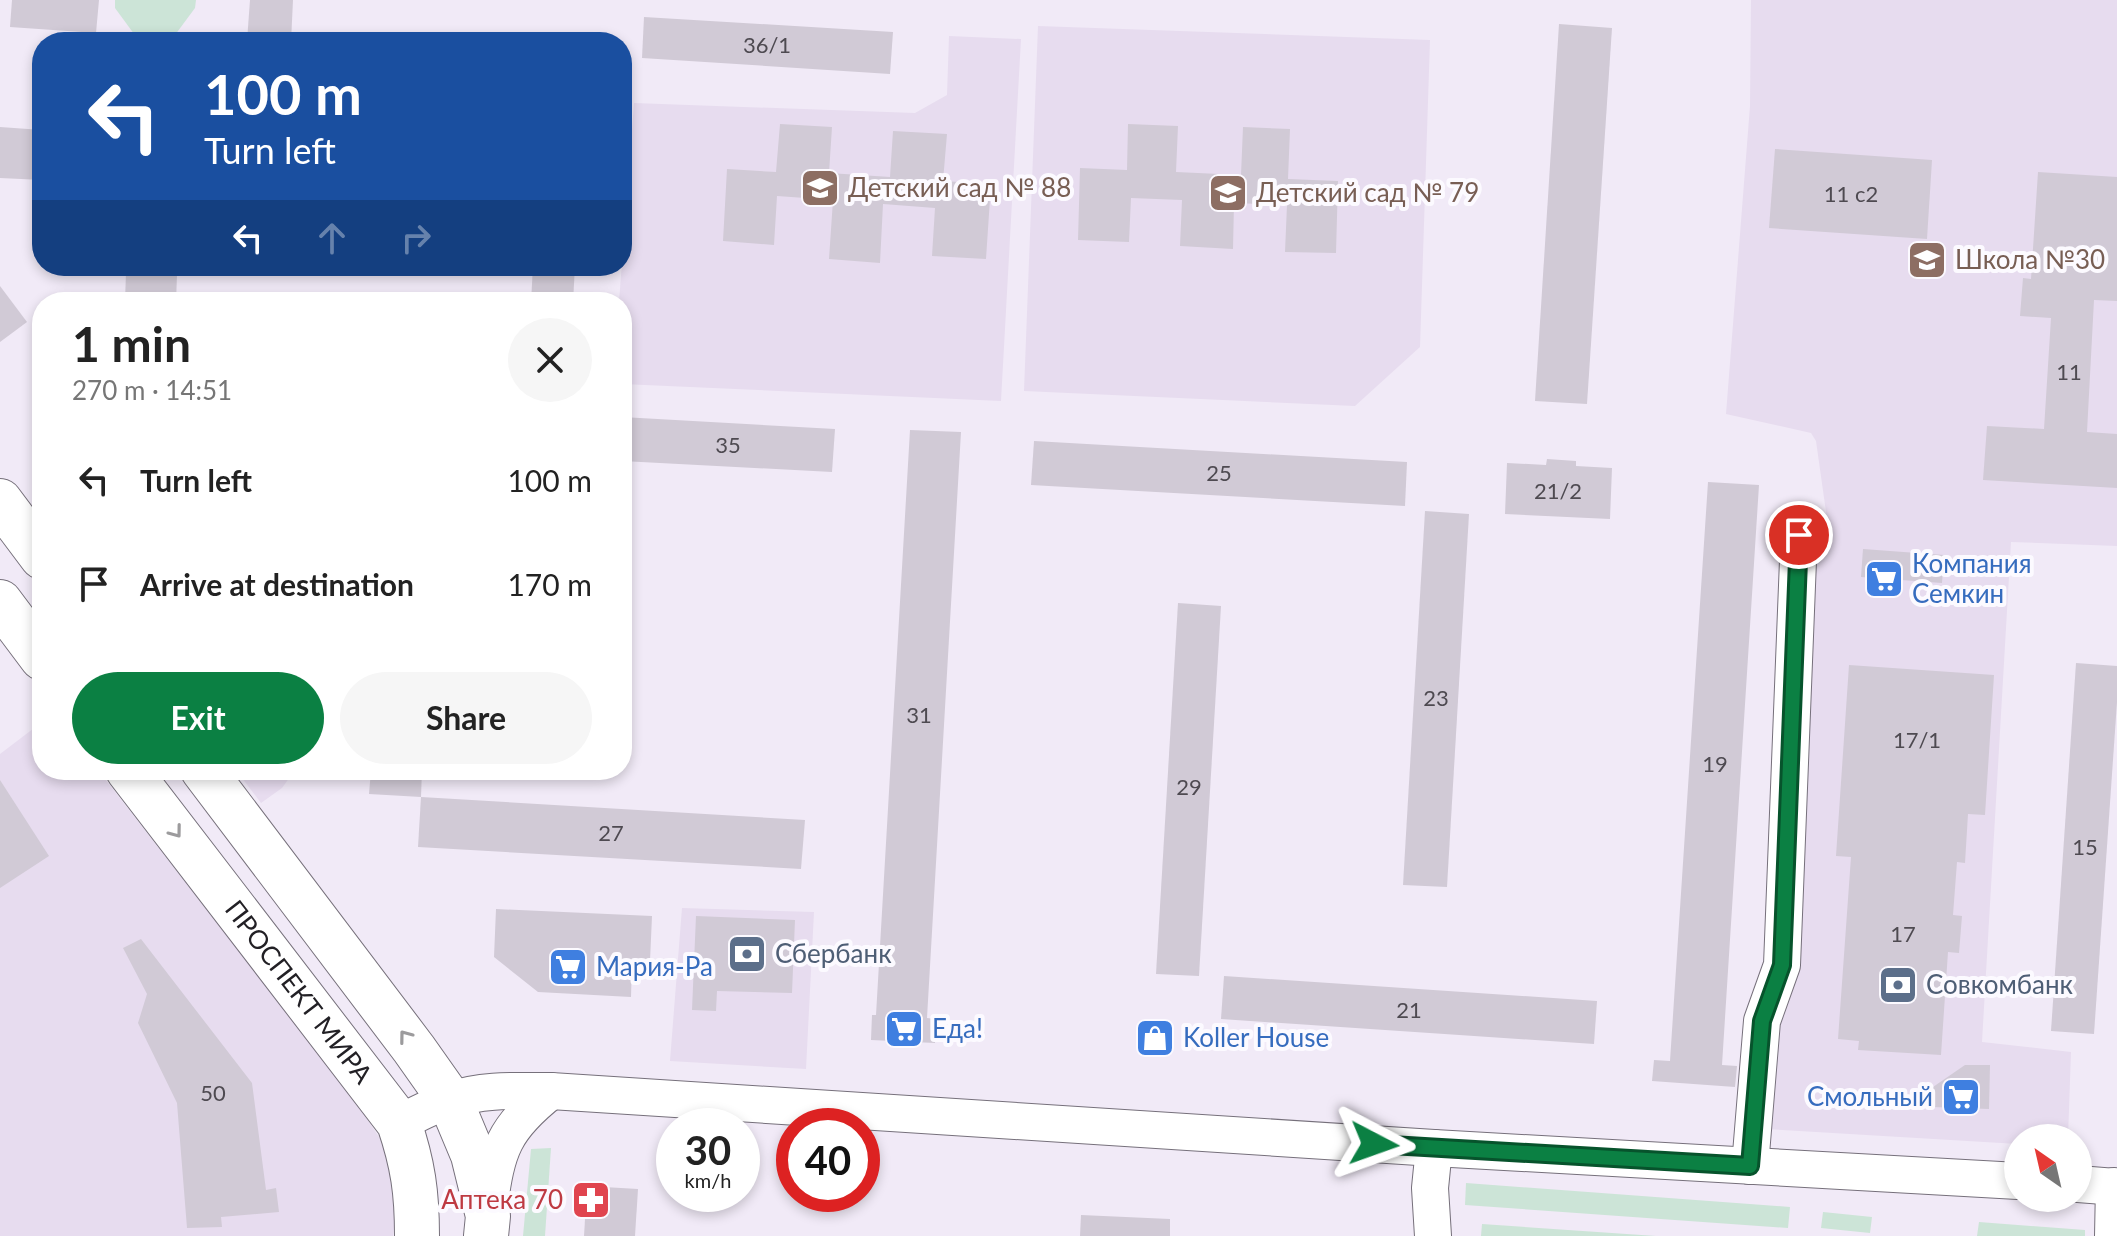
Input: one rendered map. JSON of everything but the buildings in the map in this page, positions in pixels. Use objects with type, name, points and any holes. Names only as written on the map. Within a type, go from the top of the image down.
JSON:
[{"type":"main road","points":[[0,501],[32,544]]},
{"type":"main road","name":"ПРОСПЕКТ МИРА","points":[[136,780],[399,1123],[412,1161],[417,1236]]},
{"type":"main road","points":[[211,780],[450,1100],[473,1155],[487,1226]]},
{"type":"street","points":[[1750,1166],[1762,1021],[1782,965],[1799,535]]},
{"type":"street","points":[[399,1123],[450,1100],[503,1091],[551,1091],[1434,1148],[2004,1180]]},
{"type":"street","points":[[487,1226],[494,1170],[504,1140],[523,1113],[551,1091]]},
{"type":"street","points":[[1433,1236],[1430,1188],[1434,1148]]},
{"type":"street","points":[[2092,1185],[2116,1186],[2113,1236]]},
{"type":"shaded area","points":[[1751,0],[2117,0],[2117,546],[2011,542],[1982,1042],[2071,1052],[2068,1124],[2004,1124],[2004,1143],[1766,1129],[1784,523],[1828,526],[1816,441],[1811,433],[1726,414],[1750,106]]},
{"type":"shaded area","name":"Детский сад № 79","points":[[1038,26],[1430,40],[1420,347],[1355,406],[1024,391]]},
{"type":"shaded area","name":"Детский сад № 88","points":[[949,36],[1021,39],[1001,401],[632,384],[632,292],[620,292],[621,276],[632,276],[634,103],[915,113],[947,95]]},
{"type":"shaded area","points":[[32,730],[32,780],[106,780],[353,1098],[387,1149],[395,1217],[393,1236],[0,1236],[0,754]]},
{"type":"shaded area","points":[[244,780],[288,780],[282,788],[261,803]]},
{"type":"shaded area","points":[[682,908],[814,912],[806,1069],[670,1061]]},
{"type":"green space","points":[[115,0],[196,0],[195,8],[177,32],[133,32],[115,8]]},
{"type":"green space","points":[[551,1148],[545,1236],[523,1236],[531,1149]]},
{"type":"green space","points":[[1466,1183],[1790,1207],[1788,1228],[1465,1205]]},
{"type":"green space","points":[[1823,1212],[1872,1217],[1870,1233],[1821,1228]]},
{"type":"green space","points":[[1979,1222],[2085,1230],[2085,1236],[1977,1236]]},
{"type":"green space","points":[[1482,1224],[1656,1236],[1481,1236]]},
{"type":"place","name":"Детский сад № 88","points":[[820,188]]},
{"type":"place","name":"Детский сад № 79","points":[[1228,193]]},
{"type":"place","name":"Школа №30","points":[[1927,260]]},
{"type":"place","name":"Компания Семкин","points":[[1884,579]]},
{"type":"place","name":"Сбербанк","points":[[747,954]]},
{"type":"place","name":"Мария-Ра","points":[[568,967]]},
{"type":"place","name":"Совкомбанк","points":[[1898,985]]},
{"type":"place","name":"Еда!","points":[[904,1029]]},
{"type":"place","name":"Koller House","points":[[1155,1038]]},
{"type":"place","name":"Смольный","points":[[1961,1097]]},
{"type":"place","name":"Аптека 70","points":[[591,1200]]},
{"type":"route","points":[[1374,1144],[1750,1166],[1762,1021],[1782,965],[1799,535]]}]
